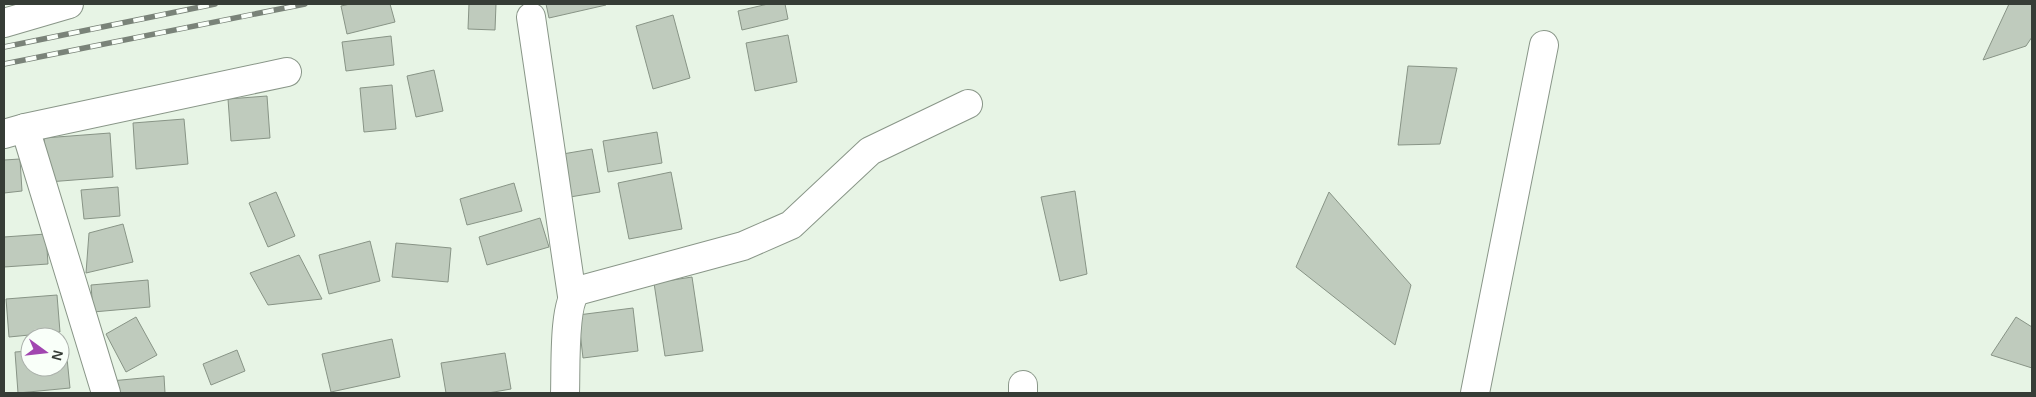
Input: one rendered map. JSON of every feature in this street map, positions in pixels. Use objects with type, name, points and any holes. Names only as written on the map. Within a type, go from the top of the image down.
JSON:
[{"type":"street","points":[[4,23],[69,4]]},
{"type":"street","points":[[531,17],[572,296],[568,322],[565,393]]},
{"type":"street","points":[[1475,393],[1544,45]]},
{"type":"street","points":[[106,393],[14,131],[287,72]]},
{"type":"street","points":[[572,296],[577,291],[743,246],[792,225],[870,151],[968,104]]},
{"type":"building","points":[[350,4],[390,4],[395,22],[347,34],[341,6]]},
{"type":"building","points":[[469,4],[496,4],[495,30],[468,29]]},
{"type":"building","points":[[546,4],[605,4],[606,5],[549,18]]},
{"type":"building","points":[[768,4],[785,4],[788,19],[742,30],[738,11]]},
{"type":"building","points":[[2009,4],[2032,4],[2032,37],[2026,46],[1983,60]]},
{"type":"building","points":[[673,15],[690,78],[653,89],[636,26]]},
{"type":"building","points":[[788,35],[797,82],[755,91],[746,43]]},
{"type":"building","points":[[391,36],[394,65],[346,71],[342,42]]},
{"type":"building","points":[[1408,66],[1457,68],[1440,144],[1398,145]]},
{"type":"building","points":[[434,70],[443,111],[416,117],[407,76]]},
{"type":"building","points":[[392,85],[396,129],[364,132],[360,88]]},
{"type":"building","points":[[267,96],[270,138],[231,141],[228,99]]},
{"type":"building","points":[[184,119],[188,164],[136,169],[133,123]]},
{"type":"building","points":[[657,132],[662,163],[608,172],[603,141]]},
{"type":"building","points":[[110,133],[113,177],[48,182],[44,138]]},
{"type":"building","points":[[592,149],[600,192],[558,199],[551,156]]},
{"type":"building","points":[[20,159],[22,191],[4,193],[4,160]]},
{"type":"building","points":[[671,172],[682,229],[629,239],[618,183]]},
{"type":"building","points":[[514,183],[522,211],[467,225],[460,199]]},
{"type":"building","points":[[118,187],[120,216],[84,219],[81,190]]},
{"type":"building","points":[[1075,191],[1087,274],[1060,281],[1041,197]]},
{"type":"building","points":[[276,192],[295,236],[268,247],[249,203]]},
{"type":"building","points":[[1329,192],[1411,285],[1395,345],[1296,267]]},
{"type":"building","points":[[540,218],[549,247],[487,265],[479,237]]},
{"type":"building","points":[[123,224],[133,262],[86,273],[89,233]]},
{"type":"building","points":[[46,234],[48,264],[4,267],[4,237]]},
{"type":"building","points":[[370,241],[380,281],[329,294],[319,255]]},
{"type":"building","points":[[396,243],[451,248],[448,282],[392,277]]},
{"type":"building","points":[[299,255],[322,299],[268,305],[250,273]]},
{"type":"building","points":[[692,277],[703,351],[665,356],[654,283]]},
{"type":"building","points":[[148,280],[150,307],[93,312],[91,285]]},
{"type":"building","points":[[57,295],[60,327],[20,327],[20,336],[9,337],[6,299]]},
{"type":"building","points":[[633,308],[638,351],[583,358],[578,315]]},
{"type":"building","points":[[136,317],[157,355],[126,372],[106,334]]},
{"type":"building","points":[[2016,317],[2032,327],[2032,368],[1991,355]]},
{"type":"building","points":[[392,339],[400,377],[331,392],[322,354]]},
{"type":"building","points":[[237,350],[245,371],[211,385],[203,364]]},
{"type":"building","points":[[15,352],[20,352],[20,377],[69,377],[70,388],[18,393]]},
{"type":"building","points":[[505,353],[511,389],[488,393],[446,393],[441,363]]},
{"type":"building","points":[[164,376],[165,393],[101,393],[100,382]]},
{"type":"railway","points":[[4,47],[215,4]]},
{"type":"railway","points":[[4,64],[305,4]]}]
